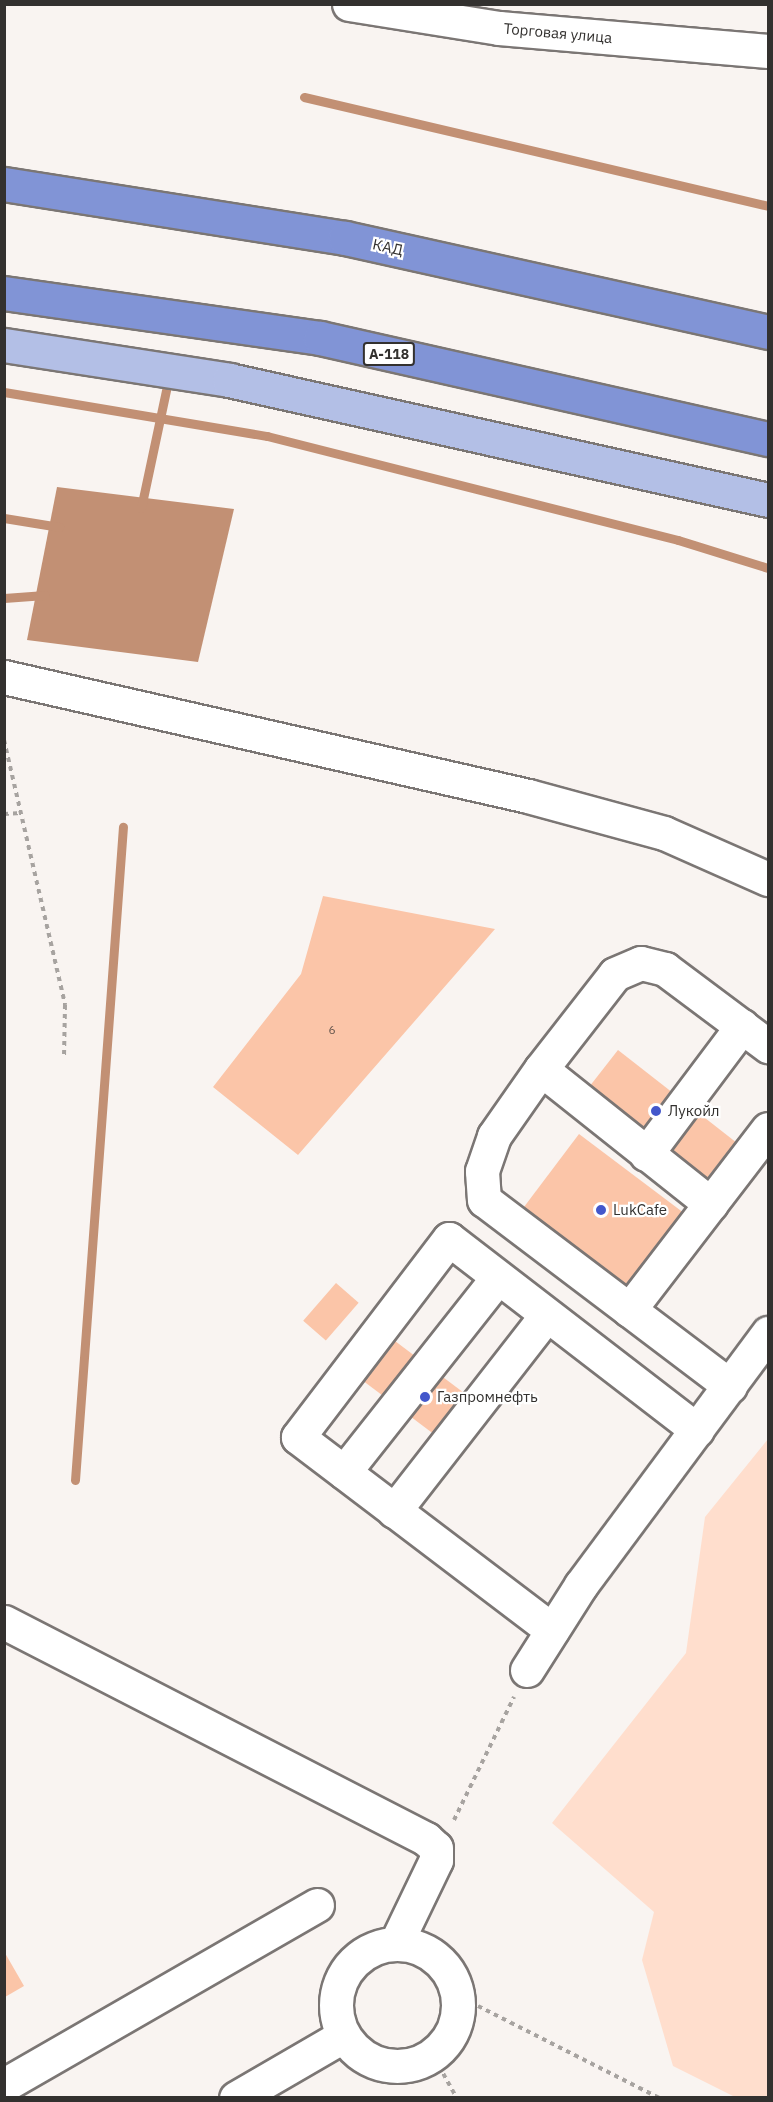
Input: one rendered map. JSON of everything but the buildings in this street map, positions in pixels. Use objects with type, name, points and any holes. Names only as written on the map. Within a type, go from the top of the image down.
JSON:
[{"type":"highway","name":"КАД","points":[[4,184],[345,238],[768,332]]},
{"type":"highway","name":"А-118","points":[[4,293],[320,338],[768,439]]},
{"type":"main road","points":[[4,345],[229,380],[768,500]]},
{"type":"street","name":"Торговая улица","points":[[349,4],[502,16],[768,51]]},
{"type":"street","points":[[4,677],[539,799],[664,833],[768,879]]},
{"type":"street","points":[[730,1386],[484,1200],[482,1171],[494,1136],[541,1069],[615,974],[641,963],[665,969],[768,1046]]},
{"type":"street","points":[[646,1154],[742,1026]]},
{"type":"street","points":[[541,1069],[711,1204]]},
{"type":"street","points":[[629,1310],[768,1129]]},
{"type":"street","points":[[552,1630],[298,1437],[449,1239],[697,1431]]},
{"type":"street","points":[[344,1472],[497,1278]]},
{"type":"street","points":[[394,1511],[546,1316]]},
{"type":"street","points":[[527,1670],[552,1630],[768,1333]]},
{"type":"street","points":[[4,1622],[426,1839],[436,1848],[436,1860],[396,1943]]},
{"type":"street","points":[[4,2085],[317,1905]]},
{"type":"street","points":[[396,1943],[422,1948],[442,1963],[451,1978],[458,2011],[450,2036],[433,2055],[410,2066],[384,2066],[368,2059],[343,2037],[336,2004],[338,1986],[350,1964],[371,1948],[396,1943]]},
{"type":"street","points":[[236,2097],[343,2037]]},
{"type":"path","points":[[4,740],[65,1005],[64,1058]]},
{"type":"path","points":[[4,814],[21,813]]},
{"type":"path","points":[[436,1848],[449,1829],[527,1670]]},
{"type":"path","points":[[478,2006],[659,2097]]},
{"type":"path","points":[[439,2066],[457,2097]]},
{"type":"shaded area","points":[[57,487],[234,509],[198,662],[27,640]]},
{"type":"shaded area","points":[[768,1439],[768,2097],[735,2097],[673,2066],[642,1960],[654,1912],[552,1823],[686,1653],[705,1517]]},
{"type":"waterway","points":[[304,97],[768,206]]},
{"type":"waterway","points":[[141,508],[166,390]]},
{"type":"waterway","points":[[4,392],[267,436],[678,540],[768,568]]},
{"type":"waterway","points":[[4,518],[59,527]]},
{"type":"waterway","points":[[4,598],[45,595]]},
{"type":"waterway","points":[[75,1480],[123,827]]},
{"type":"place","name":"Лукойл","points":[[656,1111]]},
{"type":"place","name":"LukCafe","points":[[601,1210]]},
{"type":"place","name":"Газпромнефть","points":[[425,1397]]}]
